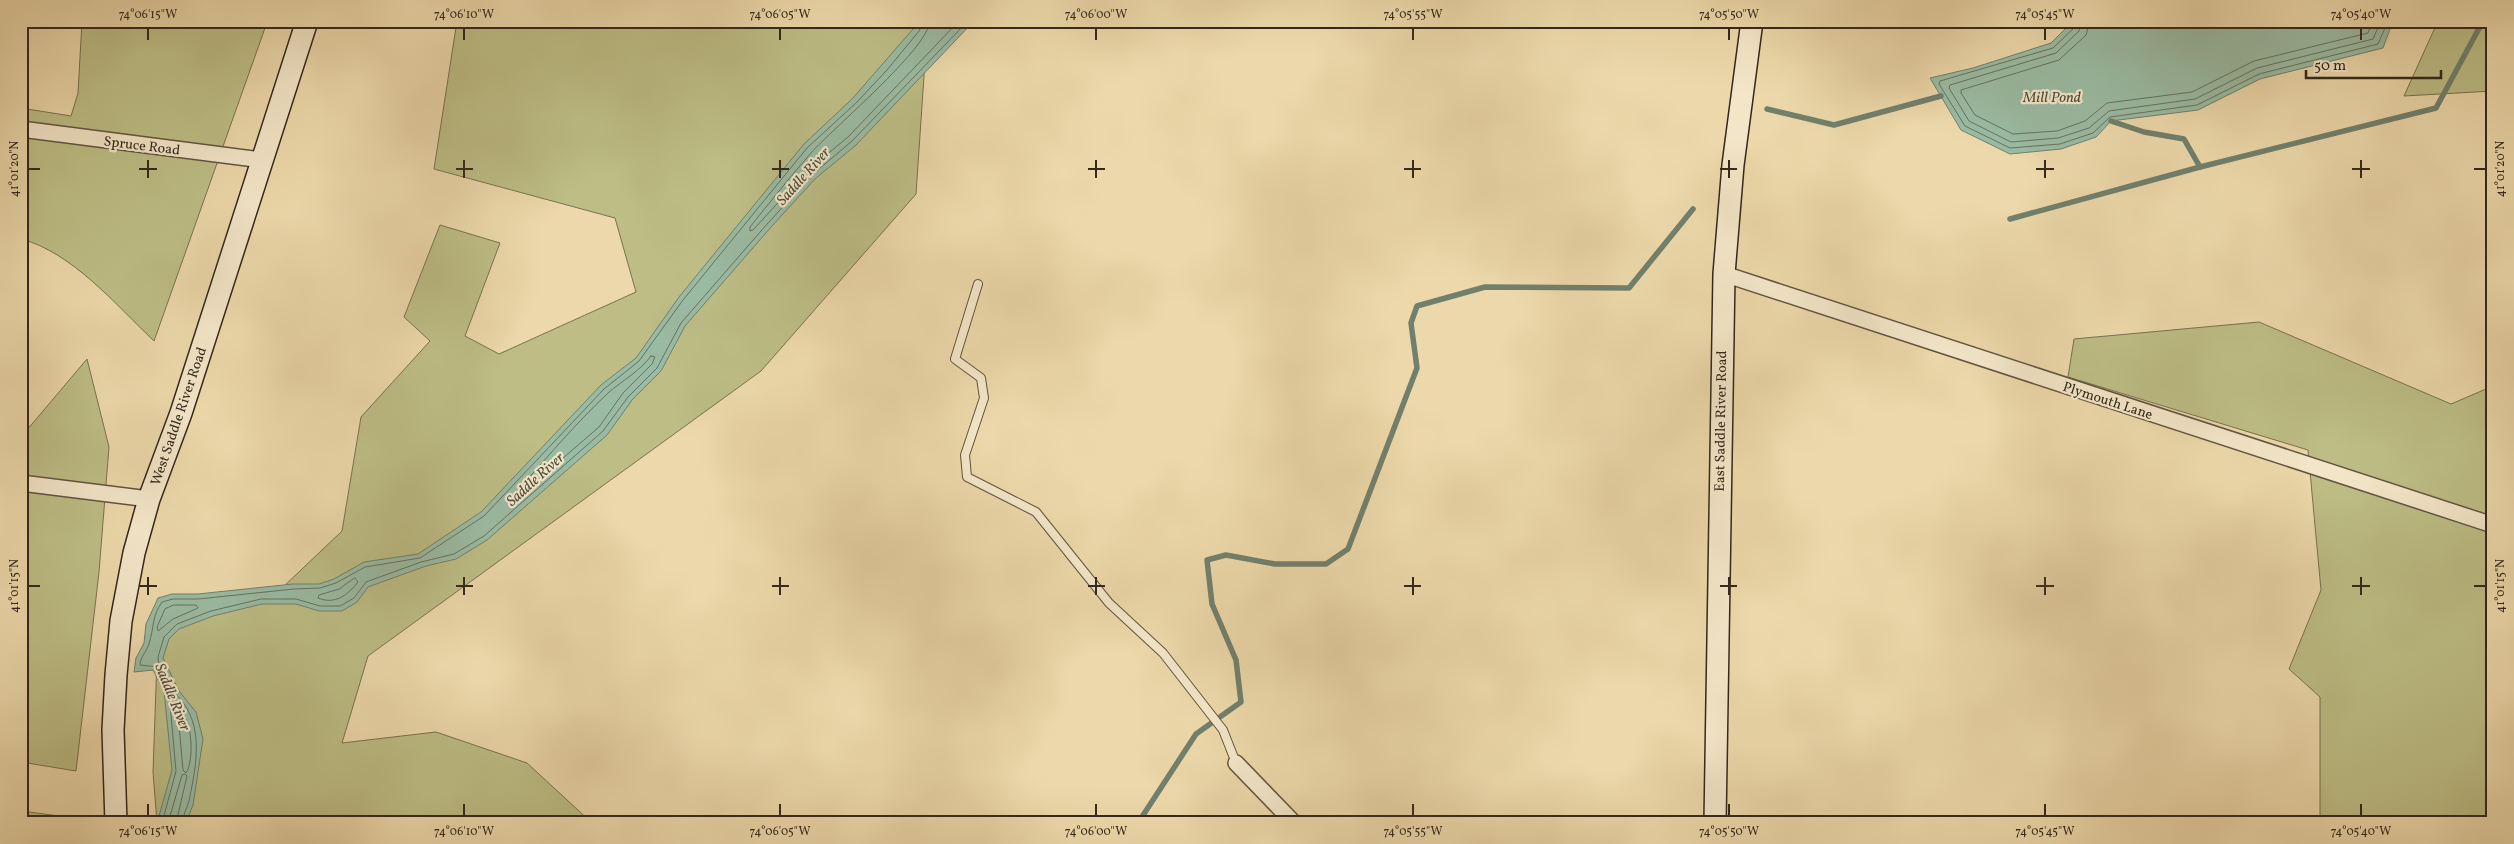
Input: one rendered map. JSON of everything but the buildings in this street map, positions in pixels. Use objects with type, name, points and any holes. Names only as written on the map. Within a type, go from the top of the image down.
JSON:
[{"type":"main road","name":"West Saddle River Road","points":[[116,823],[114,730],[116,675],[121,621],[134,553],[148,499],[181,413],[307,21]]},
{"type":"main road","name":"East Saddle River Road","points":[[1715,823],[1724,274],[1733,165],[1752,21]]},
{"type":"street","name":"Spruce Road","points":[[21,129],[262,160]]},
{"type":"street","name":"Plymouth Lane","points":[[1724,274],[2493,525]]},
{"type":"street","points":[[21,483],[148,499]]},
{"type":"street","points":[[1236,763],[1294,823]]},
{"type":"lane","points":[[978,284],[955,358],[981,378],[984,398],[965,455],[967,477],[1036,512],[1109,603],[1163,653],[1224,730],[1236,763]]},
{"type":"shaded area","points":[[82,21],[247,21],[265,28],[154,341],[76,268],[40,246],[21,239],[21,108],[71,116],[78,93]]},
{"type":"shaded area","points":[[457,21],[959,21],[925,61],[916,194],[761,371],[368,656],[342,743],[436,732],[527,763],[592,823],[157,823],[153,772],[158,630],[282,588],[342,531],[361,417],[430,341],[404,317],[440,225],[500,243],[465,336],[499,354],[636,292],[615,218],[434,169]]},
{"type":"shaded area","points":[[2438,21],[2493,21],[2493,91],[2404,96]]},
{"type":"shaded area","points":[[2259,322],[2451,404],[2493,386],[2493,823],[2320,823],[2320,697],[2289,669],[2321,590],[2308,450],[2068,377],[2074,339]]},
{"type":"shaded area","points":[[87,359],[109,447],[99,572],[76,771],[21,762],[21,437]]},
{"type":"shaded area","points":[[21,811],[82,819],[82,823],[21,823]]},
{"type":"water","name":"Saddle River","points":[[920,21],[974,21],[856,145],[815,179],[772,226],[685,326],[661,371],[632,400],[607,435],[487,540],[456,559],[426,566],[368,587],[357,602],[342,611],[319,611],[296,604],[262,604],[213,616],[179,629],[169,639],[163,658],[179,691],[196,712],[203,739],[193,805],[186,823],[157,823],[172,770],[164,691],[153,670],[134,672],[136,658],[144,643],[146,624],[158,598],[172,594],[198,594],[293,584],[319,584],[334,579],[364,562],[418,554],[481,512],[601,385],[636,358],[679,297],[804,144],[853,98]]},
{"type":"water","name":"Mill Pond","points":[[2073,21],[2393,21],[2383,48],[2260,79],[2198,110],[2111,121],[2096,137],[2061,149],[2010,154],[1961,130],[1930,78],[1973,68],[2051,43]]},
{"type":"waterway","points":[[2111,121],[2144,132],[2184,139],[2200,167],[2436,108],[2483,21]]},
{"type":"waterway","points":[[1767,109],[1834,125],[1941,96]]},
{"type":"waterway","points":[[2010,219],[2200,167]]},
{"type":"waterway","points":[[1138,823],[1196,734],[1241,702],[1236,660],[1212,604],[1207,560],[1226,555],[1275,564],[1326,564],[1348,549],[1417,368],[1411,323],[1417,306],[1485,287],[1629,288],[1693,209]]}]
